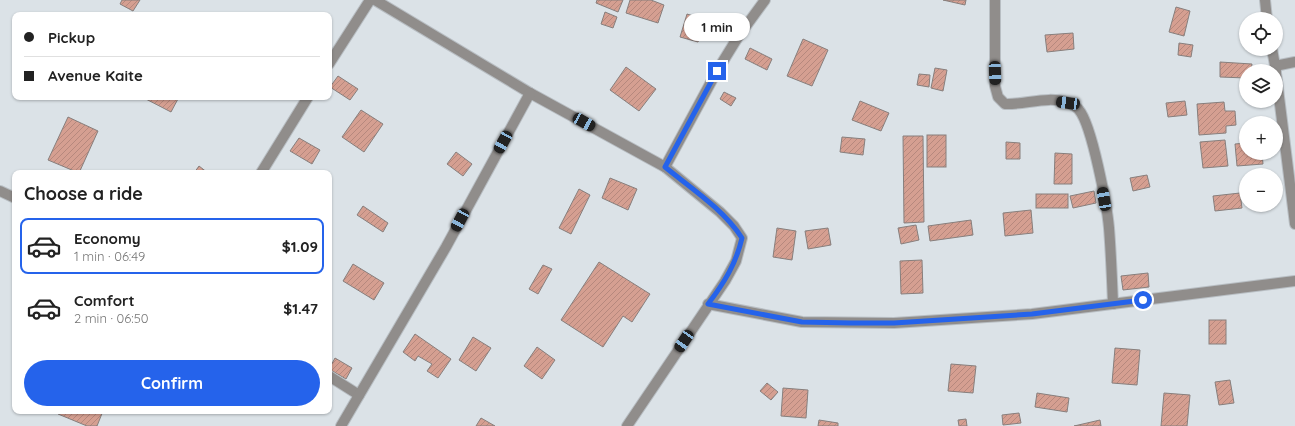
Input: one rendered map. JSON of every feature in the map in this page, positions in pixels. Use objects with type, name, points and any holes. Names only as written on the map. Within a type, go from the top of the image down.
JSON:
[{"type":"street","points":[[332,59],[370,0]]},
{"type":"street","points":[[375,0],[530,92],[665,167],[720,212],[734,226],[742,238],[739,251],[731,270],[627,426]]},
{"type":"street","points":[[665,167],[717,71],[738,37],[765,0]]},
{"type":"street","points":[[995,0],[995,79],[998,97],[1005,104],[1018,105],[1049,100],[1068,103],[1078,109],[1084,120],[1097,159],[1109,226],[1113,304]]},
{"type":"street","points":[[1265,0],[1266,12]]},
{"type":"street","points":[[1283,67],[1295,62]]},
{"type":"street","points":[[341,426],[446,247],[530,92]]},
{"type":"street","points":[[263,170],[306,100]]},
{"type":"street","points":[[1281,108],[1295,224]]},
{"type":"street","points":[[0,191],[12,197]]},
{"type":"street","points":[[708,304],[802,322],[894,323],[1032,314],[1295,281]]},
{"type":"street","points":[[332,378],[359,395]]},
{"type":"building","points":[[122,0],[140,0],[133,11],[120,4]]},
{"type":"building","points":[[597,0],[623,0],[618,12],[596,3]]},
{"type":"building","points":[[630,0],[651,0],[664,5],[658,23],[626,13]]},
{"type":"building","points":[[943,0],[966,0],[965,5]]},
{"type":"building","points":[[1176,7],[1190,11],[1184,36],[1169,32]]},
{"type":"building","points":[[605,12],[617,17],[613,28],[601,24]]},
{"type":"building","points":[[687,14],[706,20],[698,42],[680,37]]},
{"type":"building","points":[[1073,33],[1074,49],[1047,52],[1045,35]]},
{"type":"building","points":[[803,39],[828,50],[812,86],[787,76]]},
{"type":"building","points":[[1179,43],[1193,45],[1191,57],[1178,55]]},
{"type":"building","points":[[750,48],[772,59],[767,70],[745,59]]},
{"type":"building","points":[[1220,62],[1252,64],[1239,64],[1239,78],[1220,77]]},
{"type":"building","points":[[626,67],[656,89],[639,111],[610,90]]},
{"type":"building","points":[[935,68],[947,70],[943,91],[931,88]]},
{"type":"building","points":[[919,74],[930,75],[929,87],[917,85]]},
{"type":"building","points":[[338,76],[358,89],[350,100],[332,88],[332,84]]},
{"type":"building","points":[[724,92],[736,98],[731,106],[720,99]]},
{"type":"building","points":[[148,100],[177,100],[171,112]]},
{"type":"building","points":[[860,101],[889,113],[881,131],[852,120]]},
{"type":"building","points":[[1185,101],[1187,115],[1168,117],[1166,103]]},
{"type":"building","points":[[1224,102],[1225,111],[1235,111],[1236,125],[1226,126],[1226,133],[1199,135],[1197,104]]},
{"type":"building","points":[[361,110],[383,124],[364,152],[342,137]]},
{"type":"building","points":[[68,117],[98,131],[80,170],[72,170],[48,160]]},
{"type":"building","points":[[927,135],[946,135],[946,167],[927,167]]},
{"type":"building","points":[[903,136],[923,136],[924,222],[904,223]]},
{"type":"building","points":[[842,137],[865,139],[863,155],[840,152]]},
{"type":"building","points":[[299,138],[320,150],[312,164],[290,151]]},
{"type":"building","points":[[1225,140],[1228,166],[1203,168],[1200,142]]},
{"type":"building","points":[[1006,142],[1020,143],[1020,159],[1006,159]]},
{"type":"building","points":[[1235,144],[1239,144],[1239,160],[1263,160],[1263,164],[1237,166]]},
{"type":"building","points":[[456,152],[472,164],[463,176],[447,164]]},
{"type":"building","points":[[1055,153],[1072,154],[1072,184],[1054,184]]},
{"type":"building","points":[[199,166],[204,170],[196,170]]},
{"type":"building","points":[[1147,175],[1150,187],[1133,191],[1130,178]]},
{"type":"building","points":[[610,178],[637,189],[628,210],[602,198]]},
{"type":"building","points":[[579,189],[590,195],[571,234],[559,228]]},
{"type":"building","points":[[1094,191],[1096,203],[1073,208],[1070,196]]},
{"type":"building","points":[[1239,193],[1239,208],[1215,211],[1213,196]]},
{"type":"building","points":[[1036,194],[1068,194],[1068,208],[1036,208]]},
{"type":"building","points":[[363,206],[388,223],[383,232],[357,215]]},
{"type":"building","points":[[1031,210],[1033,233],[1005,236],[1003,213]]},
{"type":"building","points":[[971,220],[973,235],[930,241],[928,226]]},
{"type":"building","points":[[916,225],[919,240],[901,244],[898,228]]},
{"type":"building","points":[[777,228],[796,231],[792,260],[773,257]]},
{"type":"building","points":[[828,228],[831,245],[808,249],[805,231]]},
{"type":"building","points":[[922,260],[923,293],[901,294],[900,261]]},
{"type":"building","points":[[599,262],[650,294],[632,322],[623,316],[603,347],[561,320]]},
{"type":"building","points":[[353,264],[384,283],[374,300],[343,281]]},
{"type":"building","points":[[543,265],[552,269],[538,294],[529,289]]},
{"type":"building","points":[[1148,273],[1149,287],[1123,290],[1121,276]]},
{"type":"building","points":[[1209,320],[1226,320],[1226,344],[1209,344]]},
{"type":"building","points":[[415,334],[451,359],[438,378],[427,371],[432,364],[418,356],[415,361],[403,352]]},
{"type":"building","points":[[473,337],[491,348],[476,371],[459,360]]},
{"type":"building","points":[[537,347],[555,360],[542,379],[524,366]]},
{"type":"building","points":[[1115,348],[1140,350],[1137,385],[1112,383]]},
{"type":"building","points":[[335,358],[352,368],[346,379],[332,371],[332,364]]},
{"type":"building","points":[[951,364],[976,366],[973,393],[948,391]]},
{"type":"building","points":[[1230,380],[1234,403],[1219,405],[1215,382]]},
{"type":"building","points":[[767,383],[778,392],[771,400],[760,391]]},
{"type":"building","points":[[783,388],[808,390],[806,418],[781,416]]},
{"type":"building","points":[[1037,393],[1069,398],[1067,412],[1035,407]]},
{"type":"building","points":[[1164,393],[1190,395],[1187,426],[1161,426]]},
{"type":"building","points":[[1019,413],[1021,423],[1003,425],[1002,415]]},
{"type":"building","points":[[58,414],[102,414],[97,426],[87,426]]},
{"type":"building","points":[[481,418],[495,426],[476,426]]},
{"type":"building","points":[[966,419],[967,426],[959,426],[958,420]]},
{"type":"building","points":[[819,420],[838,423],[838,426],[818,426]]},
{"type":"building","points":[[1100,420],[1101,426],[1074,426]]},
{"type":"route","points":[[717,71],[665,167],[720,212],[734,226],[742,238],[736,261],[725,282],[708,304],[802,322],[894,323],[1032,314],[1143,300]]}]
